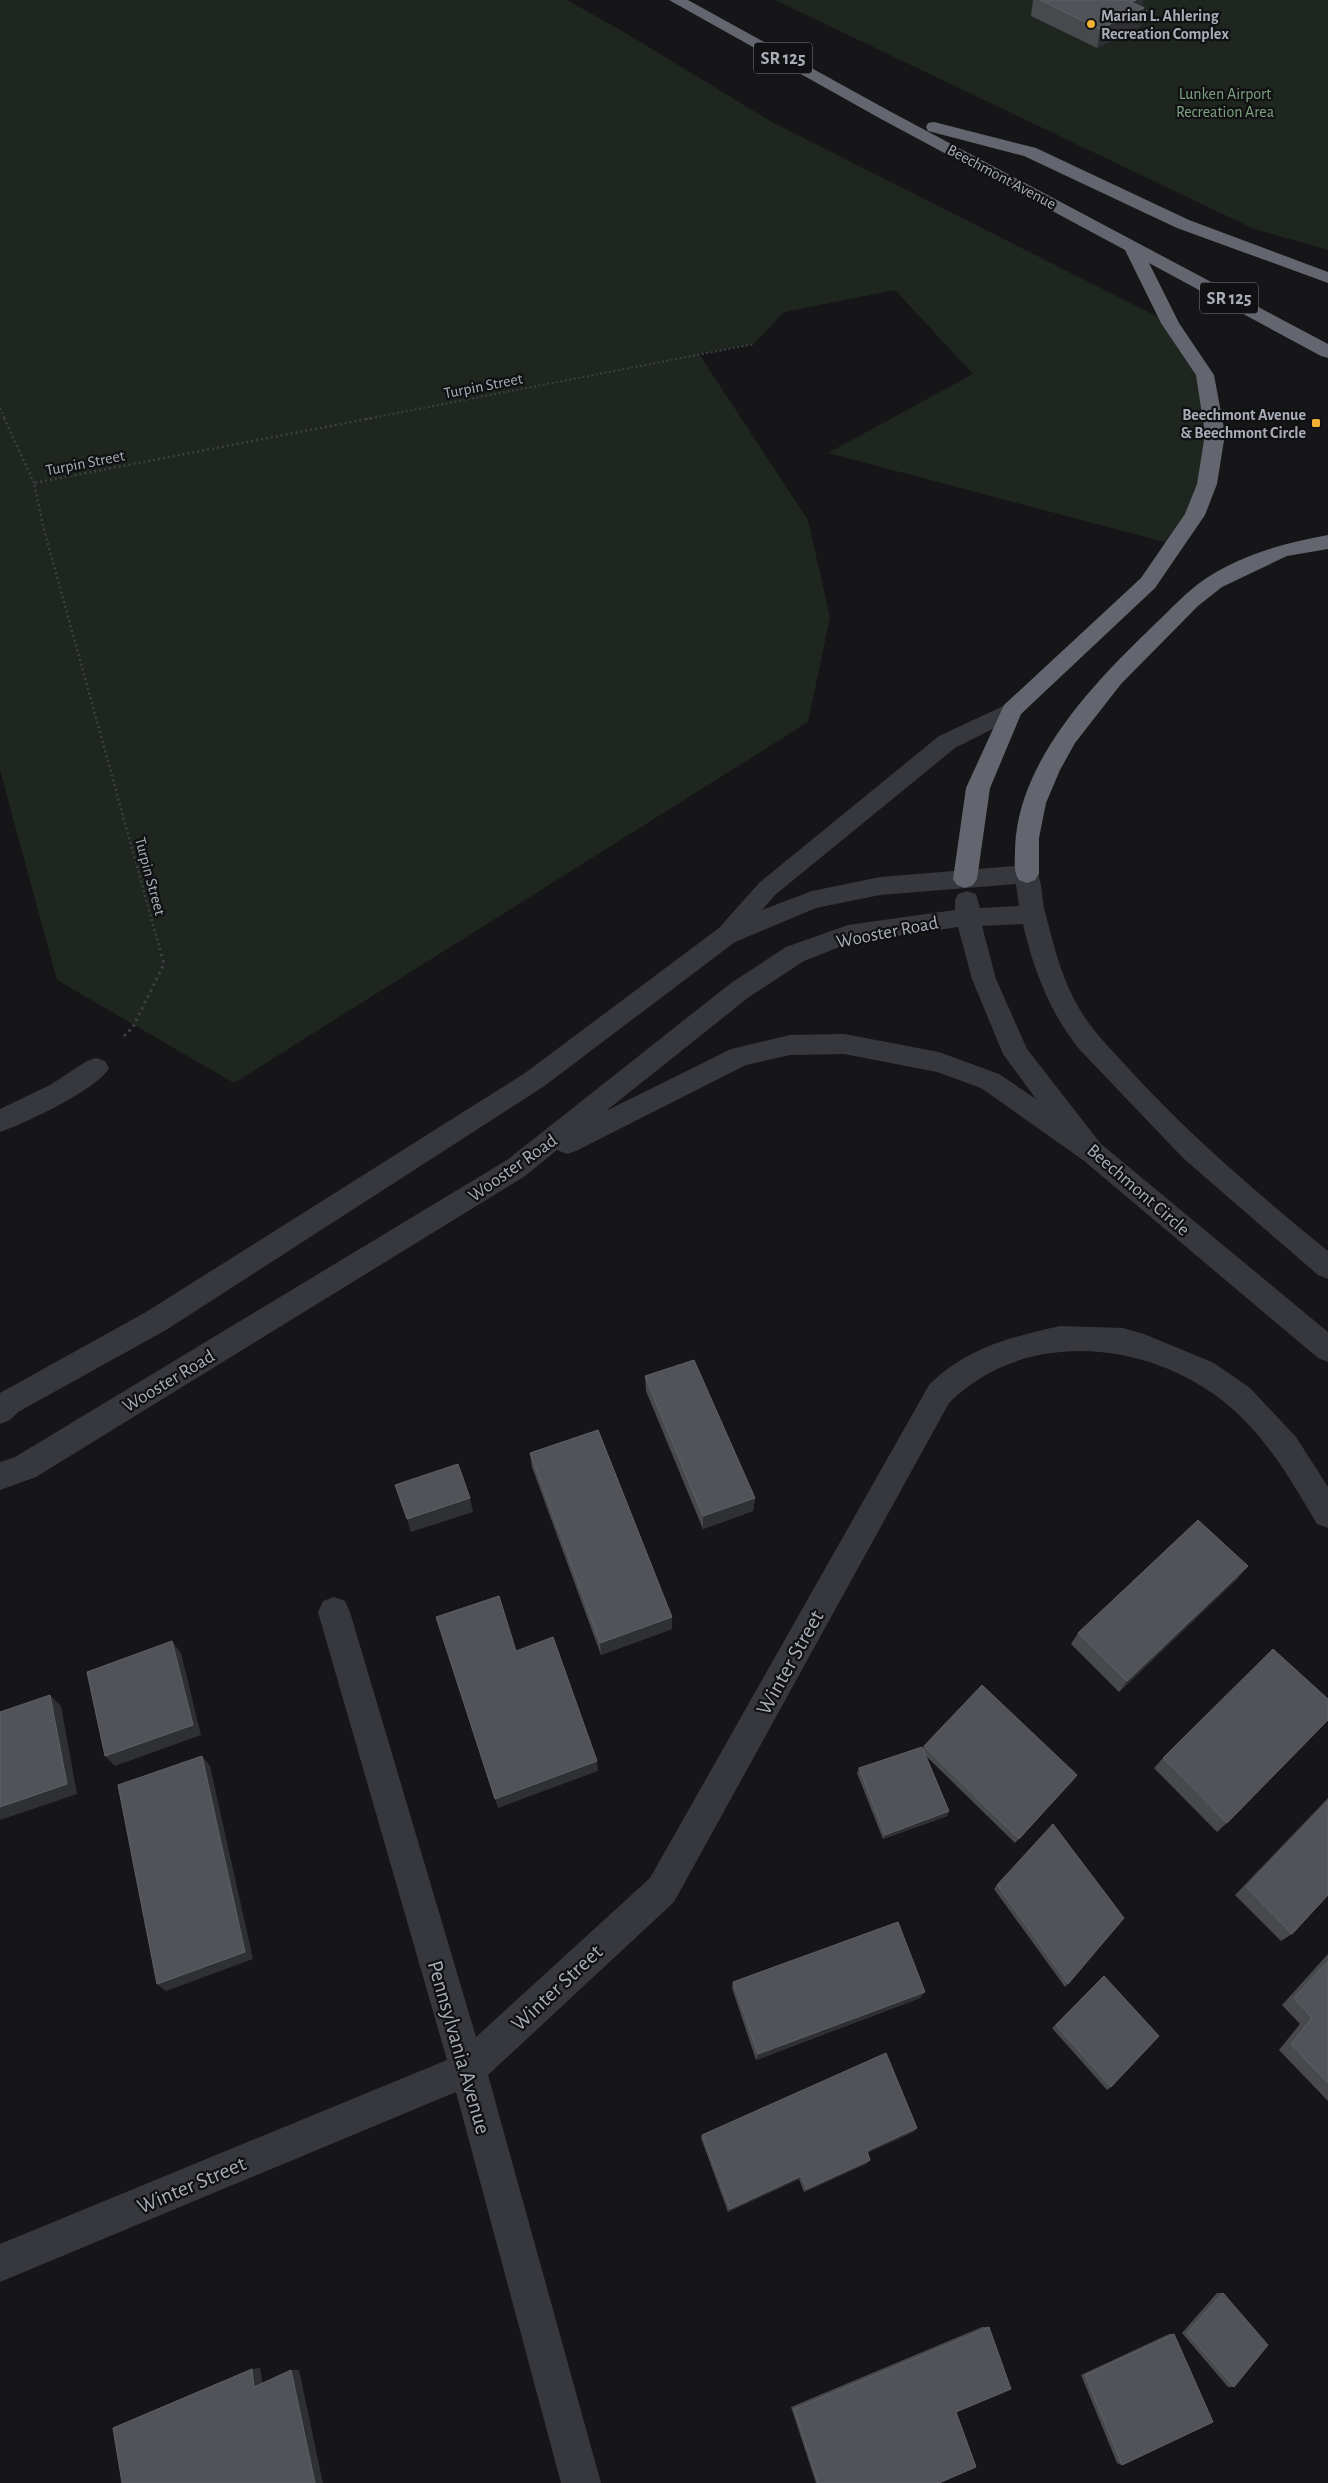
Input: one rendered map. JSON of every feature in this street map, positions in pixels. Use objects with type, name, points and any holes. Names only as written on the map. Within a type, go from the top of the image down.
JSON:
[{"type":"highway","name":"Beechmont Avenue","points":[[677,0],[887,116],[1328,352]]},
{"type":"highway","points":[[887,116],[1030,152],[1183,224],[1328,278]]},
{"type":"highway","points":[[964,879],[978,788],[1012,710],[1148,583],[1196,515],[1207,484],[1215,434],[1205,375],[1170,323],[1131,245]]},
{"type":"highway","points":[[1027,874],[1025,858],[1030,815],[1052,763],[1083,713],[1139,651],[1208,587],[1281,551],[1328,542]]},
{"type":"street","points":[[0,1411],[8,1403],[156,1321],[534,1080],[726,934],[767,889],[947,742],[1012,710]]},
{"type":"street","points":[[726,934],[812,900],[880,886],[1027,874],[1037,935],[1053,980],[1075,1025],[1153,1115],[1226,1183],[1328,1267]]},
{"type":"street","name":"Beechmont Circle","points":[[964,879],[968,916],[984,979],[1016,1054],[1092,1152],[1328,1349]]},
{"type":"street","name":"Wooster Road","points":[[0,1476],[25,1467],[516,1168],[740,990],[795,954],[848,934],[968,916],[1034,915]]},
{"type":"street","points":[[516,1168],[740,1056],[790,1045],[844,1044],[939,1062],[990,1081],[1092,1152]]},
{"type":"street","points":[[0,1121],[59,1092],[96,1068]]},
{"type":"street","name":"Winter Street","points":[[0,2263],[468,2069],[662,1890],[939,1394],[953,1380],[1003,1352],[1060,1338],[1123,1341],[1144,1346],[1204,1372],[1240,1397],[1286,1446],[1328,1514]]},
{"type":"street","name":"Pennsylvania Avenue","points":[[334,1612],[468,2069],[580,2483]]},
{"type":"path","points":[[1137,0],[1157,22]]},
{"type":"path","name":"Turpin Street","points":[[96,1068],[133,1027],[164,964],[43,526],[34,483],[754,344]]},
{"type":"path","points":[[0,408],[34,483]]},
{"type":"green space","points":[[0,0],[567,0],[624,32],[772,122],[1170,323],[1205,375],[1215,434],[1176,545],[828,453],[973,374],[895,290],[784,312],[754,344],[699,354],[808,520],[830,617],[808,722],[234,1083],[57,980],[0,770]]},
{"type":"green space","name":"Lunken Airport Recreation Area","points":[[775,0],[1328,0],[1328,250],[1254,229]]},
{"type":"building","points":[[1040,0],[1136,0],[1131,2],[1144,8],[1100,29]]},
{"type":"building","points":[[694,1360],[755,1498],[703,1516],[645,1376]]},
{"type":"building","points":[[598,1430],[672,1617],[600,1643],[530,1453]]},
{"type":"building","points":[[458,1464],[470,1498],[407,1519],[395,1485]]},
{"type":"building","points":[[1198,1520],[1248,1566],[1127,1681],[1078,1633]]},
{"type":"building","points":[[499,1596],[516,1651],[553,1637],[597,1761],[495,1799],[436,1617]]},
{"type":"building","points":[[172,1641],[193,1725],[105,1756],[87,1672]]},
{"type":"building","points":[[1273,1649],[1328,1699],[1328,1720],[1227,1823],[1163,1758]]},
{"type":"building","points":[[982,1685],[1077,1775],[1019,1839],[924,1746]]},
{"type":"building","points":[[50,1695],[67,1784],[0,1807],[0,1712]]},
{"type":"building","points":[[922,1747],[949,1811],[885,1835],[859,1768]]},
{"type":"building","points":[[202,1756],[245,1952],[157,1984],[118,1785]]},
{"type":"building","points":[[1328,1801],[1328,1895],[1292,1934],[1246,1887]]},
{"type":"building","points":[[1053,1824],[1124,1918],[1068,1984],[997,1885]]},
{"type":"building","points":[[898,1922],[925,1992],[758,2054],[733,1982]]},
{"type":"building","points":[[1328,1961],[1328,2083],[1291,2044],[1312,2018],[1294,1998]]},
{"type":"building","points":[[1104,1976],[1159,2036],[1111,2087],[1056,2025]]},
{"type":"building","points":[[886,2053],[917,2128],[867,2151],[870,2160],[807,2189],[801,2176],[730,2209],[702,2135]]},
{"type":"building","points":[[1223,2293],[1268,2345],[1234,2387],[1187,2333]]},
{"type":"building","points":[[989,2327],[1011,2389],[956,2412],[976,2467],[939,2483],[818,2483],[794,2409]]},
{"type":"building","points":[[1174,2334],[1213,2422],[1122,2465],[1085,2375]]},
{"type":"building","points":[[252,2369],[254,2387],[291,2370],[315,2483],[122,2483],[113,2428]]},
{"type":"place","name":"Marian L. Ahlering Recreation Complex","points":[[1091,24]]},
{"type":"place","name":"Beechmont Avenue & Beechmont Circle","points":[[1316,423]]}]
